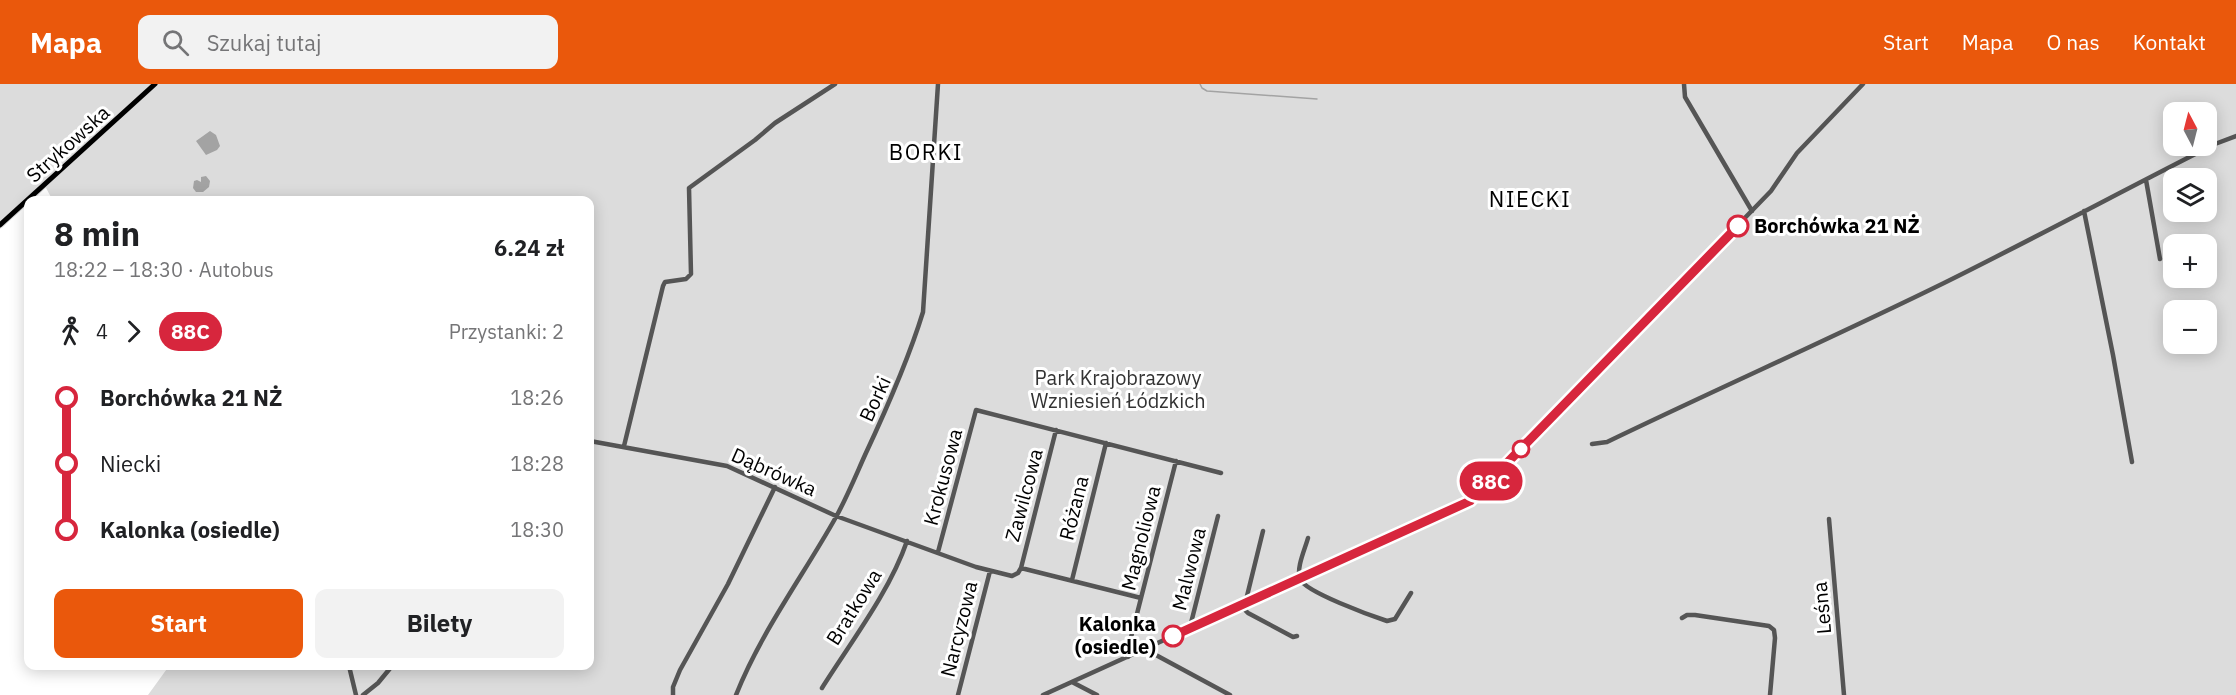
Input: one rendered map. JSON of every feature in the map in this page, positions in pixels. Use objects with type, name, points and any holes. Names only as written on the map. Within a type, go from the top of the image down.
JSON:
[{"type":"main road","name":"Strykowska","points":[[32,196],[155,84]]},
{"type":"main road","name":"Strykowska","points":[[0,225],[24,203]]},
{"type":"street","points":[[624,446],[663,286],[665,282],[686,279],[691,274],[689,188],[775,123],[835,84]]},
{"type":"street","name":"Borki","points":[[736,695],[755,655],[836,516],[902,375],[923,312],[938,84]]},
{"type":"street","points":[[1684,84],[1685,97],[1752,211]]},
{"type":"street","points":[[1043,695],[1465,504],[1771,191],[1797,153],[1863,84]]},
{"type":"street","points":[[1592,444],[1607,442],[1739,378],[1804,351],[1947,282],[2215,144],[2236,136]]},
{"type":"street","points":[[2146,180],[2160,259]]},
{"type":"street","points":[[2084,211],[2132,462]]},
{"type":"street","name":"Krokusowa","points":[[938,552],[976,410],[1056,430]]},
{"type":"street","points":[[1056,430],[1221,472]]},
{"type":"street","name":"Zawilcowa","points":[[1021,568],[1056,430]]},
{"type":"street","name":"Dąbrówka","points":[[594,442],[727,466],[836,516],[990,571],[1012,576],[1021,568]]},
{"type":"street","name":"Różana","points":[[1072,580],[1106,443]]},
{"type":"street","name":"Magnoliowa","points":[[1128,657],[1128,649],[1176,461]]},
{"type":"street","points":[[673,695],[673,687],[680,670],[728,584],[776,487]]},
{"type":"street","name":"Malwowa","points":[[1191,628],[1218,516]]},
{"type":"street","name":"Leśna","points":[[1829,519],[1844,695]]},
{"type":"street","points":[[1247,603],[1263,531]]},
{"type":"street","points":[[1308,538],[1300,571],[1300,579],[1305,586],[1335,601],[1388,621],[1395,619],[1411,593]]},
{"type":"street","name":"Bratkowa","points":[[822,688],[886,588],[907,541]]},
{"type":"street","points":[[1021,568],[1141,598]]},
{"type":"street","name":"Narcyzowa","points":[[958,695],[990,571]]},
{"type":"street","points":[[1241,606],[1248,613],[1293,637],[1297,636]]},
{"type":"street","points":[[1682,618],[1695,615],[1769,626],[1774,630],[1770,695]]},
{"type":"street","points":[[1149,647],[1154,654],[1230,695]]},
{"type":"street","points":[[350,670],[356,695]]},
{"type":"street","points":[[363,695],[378,683],[389,670]]},
{"type":"street","points":[[1072,682],[1097,695]]},
{"type":"green space","name":"Park Krajobrazowy Wzniesień Łódzkich","points":[[0,84],[2236,84],[2236,695],[148,695],[166,670],[594,670],[594,196],[50,196],[45,186],[34,196],[24,196],[24,205],[0,227]]},
{"type":"shaded area","points":[[210,131],[216,135],[220,146],[206,155],[196,141]]},
{"type":"shaded area","points":[[206,176],[210,181],[209,187],[203,192],[196,192],[193,188],[194,181],[201,182],[201,177]]},
{"type":"waterway","points":[[1200,84],[1207,91],[1317,99]]},
{"type":"bus line","name":"88C","points":[[1173,636],[1470,501],[1738,226]]},
{"type":"place","name":"Borchówka 21 NŻ","points":[[1738,226]]},
{"type":"place","name":"Kalonka (osiedle)","points":[[1173,636]]},
{"type":"district","name":"BORKI","points":[[926,152]]},
{"type":"district","name":"NIECKI","points":[[1530,199]]}]
